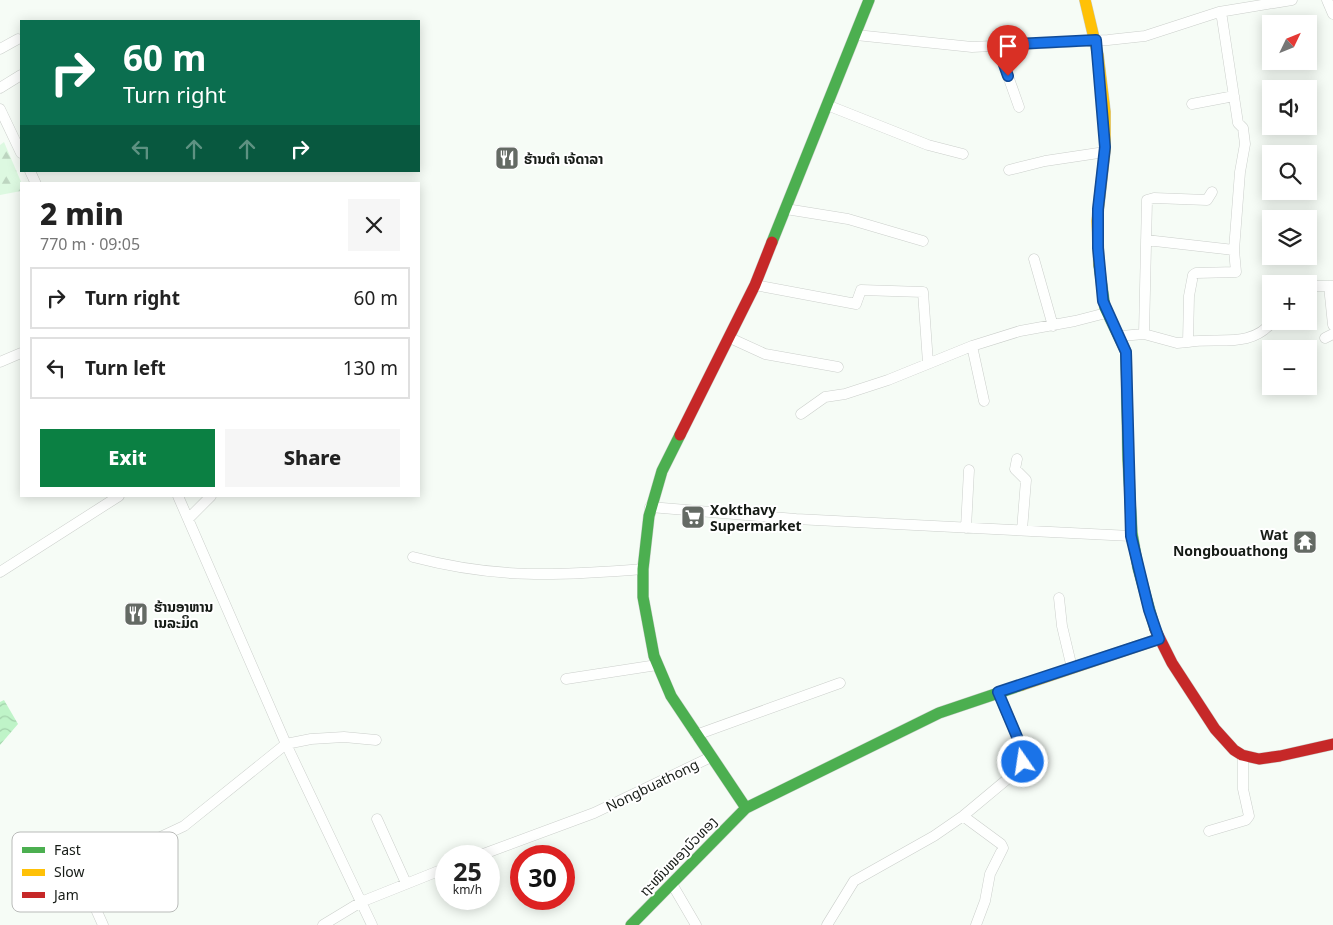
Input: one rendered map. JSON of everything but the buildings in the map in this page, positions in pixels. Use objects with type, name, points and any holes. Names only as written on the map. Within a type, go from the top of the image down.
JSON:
[{"type":"street","points":[[746,808],[671,696],[657,665],[644,611],[643,569],[650,507],[662,471],[755,285],[869,0]]},
{"type":"street","points":[[1085,0],[1096,40],[1105,152],[1098,209],[1098,248],[1103,301],[1106,313],[1121,336],[1126,352],[1131,536],[1149,610],[1159,639],[1225,742],[1243,756],[1262,759],[1333,744]]},
{"type":"street","points":[[856,35],[972,47],[1096,40],[1145,36],[1219,12],[1292,0]]},
{"type":"street","points":[[1327,0],[1333,14]]},
{"type":"street","points":[[1188,342],[1193,275],[1196,273],[1236,272],[1234,250],[1240,172],[1245,144],[1243,128],[1238,123],[1222,18],[1219,12]]},
{"type":"street","points":[[0,49],[18,39]]},
{"type":"street","points":[[997,45],[1019,106]]},
{"type":"street","points":[[0,88],[20,76]]},
{"type":"street","points":[[1192,104],[1234,96]]},
{"type":"street","points":[[827,105],[928,145],[963,154]]},
{"type":"street","points":[[0,109],[20,151]]},
{"type":"street","points":[[1009,170],[1045,161],[1105,152]]},
{"type":"street","points":[[1144,334],[1147,200],[1150,198],[1207,200],[1212,192]]},
{"type":"street","points":[[786,209],[848,219],[924,241]]},
{"type":"street","points":[[1146,240],[1234,250]]},
{"type":"street","points":[[1034,259],[1053,326]]},
{"type":"street","points":[[755,285],[856,304],[862,290],[923,292],[928,363]]},
{"type":"street","points":[[1317,286],[1331,286],[1333,325]]},
{"type":"street","points":[[801,414],[825,396],[845,394],[888,380],[972,346],[1020,331],[1053,326],[1106,313]]},
{"type":"street","points":[[1121,336],[1144,334],[1177,343],[1249,339],[1264,330]]},
{"type":"street","points":[[730,338],[765,354],[838,367]]},
{"type":"street","points":[[972,346],[984,401]]},
{"type":"street","points":[[0,362],[20,352]]},
{"type":"street","points":[[1016,459],[1015,469],[1026,480],[1022,530]]},
{"type":"street","points":[[966,528],[969,470]]},
{"type":"street","points":[[2,568],[117,497]]},
{"type":"street","points":[[178,497],[286,744],[372,925]]},
{"type":"street","points":[[188,519],[210,497]]},
{"type":"street","points":[[650,507],[796,519],[1131,536]]},
{"type":"street","points":[[413,557],[451,567],[518,575],[584,574],[643,569]]},
{"type":"street","points":[[1059,598],[1062,626],[1072,668]]},
{"type":"street","name":"ຖະໜົນໜອງບົວທອງ","points":[[631,925],[746,808],[939,713],[1159,639]]},
{"type":"street","points":[[566,679],[657,665]]},
{"type":"street","points":[[696,735],[840,683]]},
{"type":"street","points":[[827,925],[854,882],[934,836],[964,816],[1016,771],[1023,762],[1023,751],[998,692]]},
{"type":"street","points":[[171,832],[184,826],[286,744],[311,739],[344,737],[376,740]]},
{"type":"street","points":[[1209,831],[1246,820],[1249,816],[1243,788],[1243,756]]},
{"type":"street","name":"Nongbuathong","points":[[500,848],[594,813],[711,757]]},
{"type":"street","points":[[964,816],[1001,844],[1003,848],[990,874],[985,901],[976,925]]},
{"type":"street","points":[[377,818],[406,883]]},
{"type":"street","points":[[322,925],[361,902],[435,872]]},
{"type":"street","points":[[672,884],[696,925]]},
{"type":"street","points":[[97,912],[103,925]]},
{"type":"green space","points":[[4,142],[21,182],[20,191],[0,195],[0,145]]},
{"type":"water","points":[[4,700],[18,724],[0,745],[0,702]]},
{"type":"traffic: fast","points":[[772,242],[869,0]]},
{"type":"traffic: fast","points":[[1099,265],[1105,308],[1126,352],[1128,460],[1132,533],[1138,568],[1155,629]]},
{"type":"traffic: fast","points":[[680,435],[662,471],[649,516],[643,569],[643,597],[654,656],[671,696],[746,808]]},
{"type":"traffic: fast","points":[[631,925],[746,808],[939,713],[1022,685]]},
{"type":"traffic: slow","points":[[1085,0],[1098,55],[1105,112],[1105,150],[1097,221],[1099,265]]},
{"type":"traffic: slow","points":[[1022,685],[1159,639]]},
{"type":"traffic: jam","points":[[680,435],[755,285],[772,242]]},
{"type":"traffic: jam","points":[[1155,629],[1172,663],[1215,729],[1234,750],[1242,755],[1259,759],[1333,744]]},
{"type":"place","name":"ຮ້ານຕຳ ເຈ້ດາລາ","points":[[507,158]]},
{"type":"place","name":"Xokthavy Supermarket","points":[[693,517]]},
{"type":"place","name":"Wat Nongbouathong","points":[[1305,542]]},
{"type":"place","name":"ຮ້ານອາຫານ ເນລະມິດ","points":[[136,614]]},
{"type":"route","points":[[1008,76],[997,45],[1096,40],[1105,147],[1098,209],[1098,248],[1103,301],[1106,313],[1121,336],[1126,352],[1131,536],[1149,610],[1159,639],[998,692],[1023,751],[1023,762]]}]
